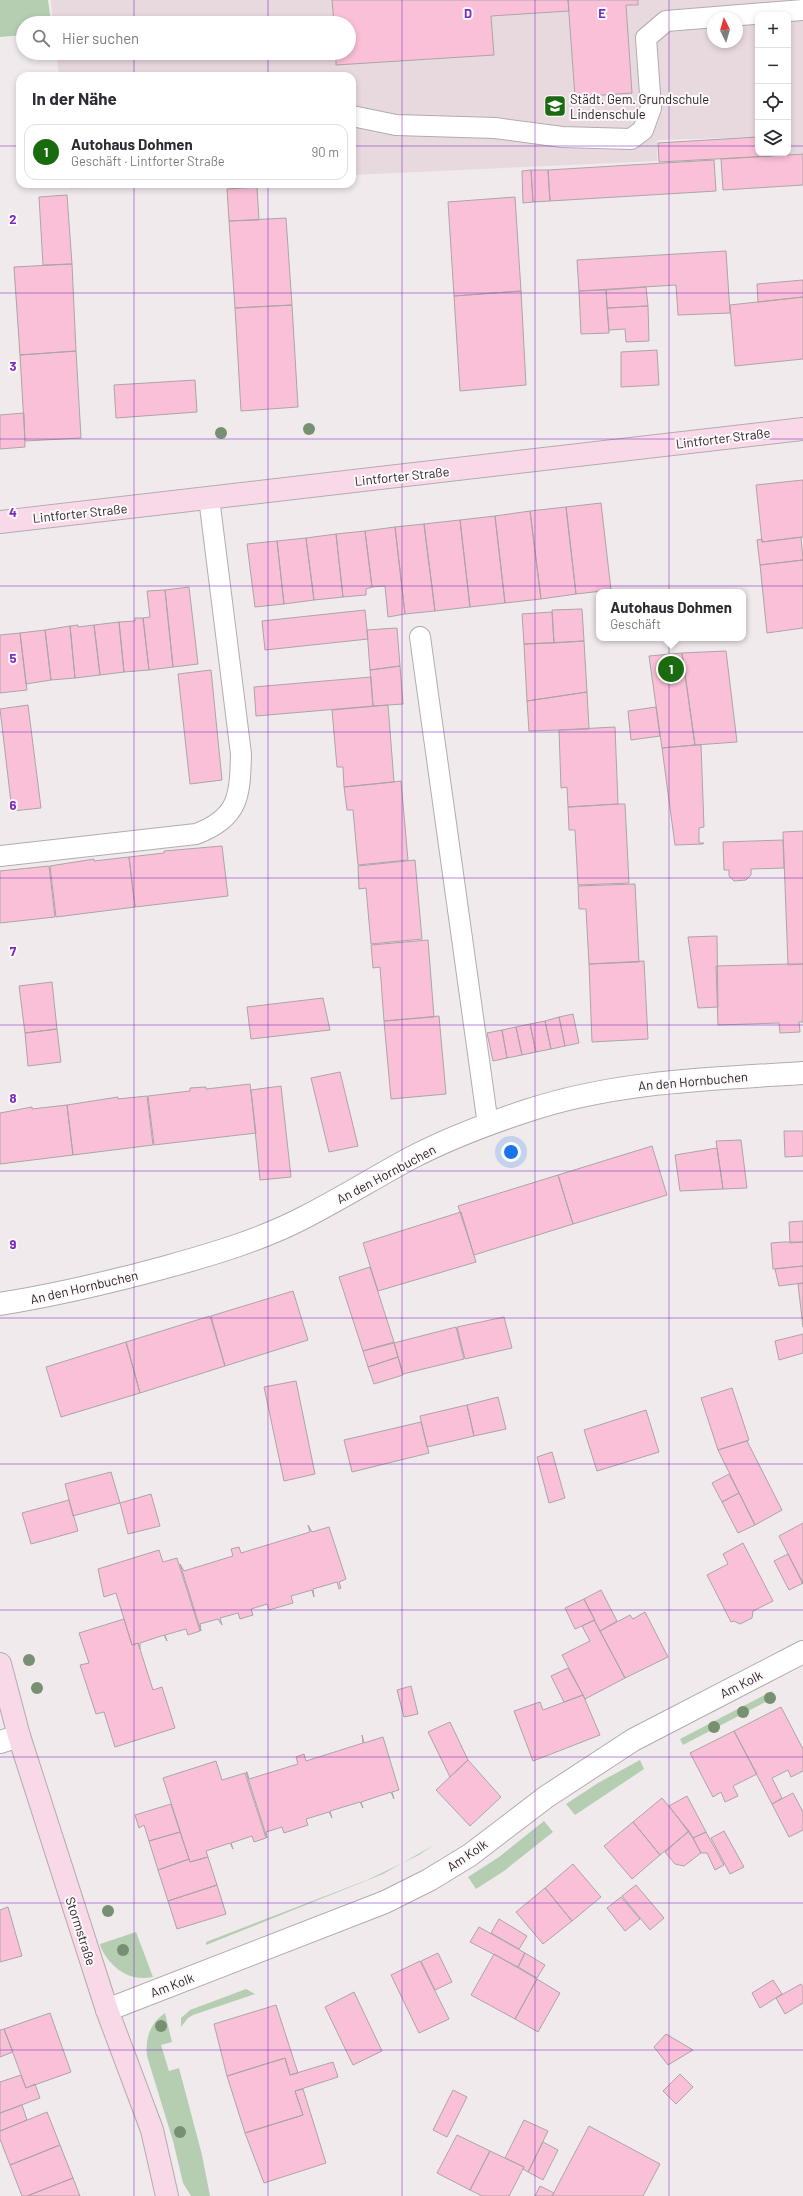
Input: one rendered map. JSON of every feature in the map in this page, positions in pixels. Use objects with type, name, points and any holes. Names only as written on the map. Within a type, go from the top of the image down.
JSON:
[{"type":"street","name":"Lintforter Straße","points":[[0,522],[803,429]]},
{"type":"street","name":"An den Hornbuchen","points":[[0,1304],[41,1298],[122,1279],[206,1256],[248,1241],[304,1218],[411,1158],[488,1125],[556,1102],[614,1089],[658,1082],[803,1073]]},
{"type":"street","name":"Am Kolk","points":[[107,2010],[385,1902],[429,1880],[470,1855],[546,1797],[633,1740],[803,1652]]},
{"type":"street","name":"Stormstraße","points":[[0,1664],[9,1739],[152,2130],[167,2196]]},
{"type":"lane","points":[[356,117],[396,126],[495,128],[562,138],[631,139],[643,130],[651,108],[646,38],[666,21],[803,10]]},
{"type":"lane","points":[[0,856],[196,834],[215,826],[235,804],[240,784],[241,754],[210,498]]},
{"type":"lane","points":[[420,637],[488,1125]]},
{"type":"shaded area","name":"Städt. Gem. Grundschule Lindenschule","points":[[51,0],[803,0],[803,153],[791,154],[791,12],[755,12],[755,137],[657,140],[657,161],[356,175],[356,72],[58,72],[57,60],[356,60],[356,16],[52,16]]},
{"type":"shaded area","points":[[70,188],[91,188],[70,189]]},
{"type":"green space","points":[[0,0],[48,0],[50,16],[16,16],[16,36],[0,37]]},
{"type":"green space","points":[[772,1691],[775,1697],[683,1745],[680,1739]]},
{"type":"green space","points":[[640,1760],[644,1769],[575,1815],[566,1804],[598,1783]]},
{"type":"green space","points":[[544,1821],[553,1832],[504,1871],[476,1889],[468,1877],[499,1857]]},
{"type":"green space","points":[[434,1845],[419,1855],[402,1863]]},
{"type":"green space","points":[[402,1863],[383,1874],[206,1945],[206,1942],[367,1880]]},
{"type":"green space","points":[[136,1932],[153,1977],[136,1977],[122,1972],[110,1962],[101,1948],[100,1944]]},
{"type":"green space","points":[[246,1989],[255,1994],[193,2015],[188,2018],[181,2027],[181,2018],[190,2010]]},
{"type":"green space","points":[[165,2013],[172,2042],[161,2045],[169,2071],[179,2068],[202,2155],[210,2196],[191,2196],[183,2183],[173,2141],[147,2056],[148,2038],[152,2027]]},
{"type":"building","points":[[332,0],[568,0],[569,11],[491,16],[494,55],[336,65],[336,60],[356,60],[356,16],[333,16]]},
{"type":"building","points":[[568,0],[638,0],[638,5],[626,5],[632,93],[575,97]]},
{"type":"building","points":[[755,137],[755,156],[772,156],[659,162],[658,143]]},
{"type":"building","points":[[803,154],[803,185],[723,190],[721,159],[791,156],[791,155]]},
{"type":"building","points":[[714,160],[716,191],[550,201],[548,170]]},
{"type":"building","points":[[531,170],[533,202],[523,203],[522,171]]},
{"type":"building","points":[[531,170],[548,170],[550,201],[533,202]]},
{"type":"building","points":[[257,188],[259,220],[229,221],[227,189]]},
{"type":"building","points":[[67,195],[72,264],[43,265],[39,197]]},
{"type":"building","points":[[515,197],[521,291],[454,296],[448,202]]},
{"type":"building","points":[[286,218],[292,305],[235,308],[229,221]]},
{"type":"building","points":[[726,251],[730,313],[678,315],[676,285],[579,291],[577,260]]},
{"type":"building","points":[[72,264],[76,351],[20,355],[14,267]]},
{"type":"building","points":[[803,280],[803,297],[758,302],[757,284]]},
{"type":"building","points":[[646,287],[648,306],[607,308],[606,290]]},
{"type":"building","points":[[606,290],[609,333],[581,334],[579,291]]},
{"type":"building","points":[[521,291],[526,385],[460,391],[454,296]]},
{"type":"building","points":[[803,297],[803,359],[735,366],[730,305]]},
{"type":"building","points":[[292,305],[298,407],[241,411],[235,308]]},
{"type":"building","points":[[648,306],[649,341],[626,342],[625,329],[609,330],[607,308]]},
{"type":"building","points":[[657,350],[659,385],[621,387],[621,352]]},
{"type":"building","points":[[76,351],[81,438],[25,441],[20,355]]},
{"type":"building","points":[[195,380],[197,412],[116,418],[114,385]]},
{"type":"building","points":[[24,413],[25,447],[0,449],[0,415]]},
{"type":"building","points":[[803,480],[803,537],[762,542],[756,485]]},
{"type":"building","points":[[601,503],[611,589],[596,589],[596,592],[576,594],[566,507]]},
{"type":"building","points":[[566,507],[576,594],[541,599],[530,511]]},
{"type":"building","points":[[530,511],[541,599],[505,603],[495,516]]},
{"type":"building","points":[[495,516],[505,603],[470,607],[460,520]]},
{"type":"building","points":[[460,520],[470,607],[435,611],[424,524]]},
{"type":"building","points":[[424,524],[435,611],[405,614],[395,527]]},
{"type":"building","points":[[395,527],[405,614],[388,617],[385,586],[372,587],[365,531]]},
{"type":"building","points":[[365,531],[372,587],[366,589],[366,595],[343,597],[336,534]]},
{"type":"building","points":[[336,534],[343,597],[314,600],[306,538]]},
{"type":"building","points":[[801,537],[803,560],[760,565],[757,540],[762,539],[762,542]]},
{"type":"building","points":[[306,538],[314,600],[284,604],[277,541]]},
{"type":"building","points":[[277,541],[284,604],[255,607],[247,544]]},
{"type":"building","points":[[803,560],[803,628],[767,633],[760,565]]},
{"type":"building","points":[[189,587],[198,664],[173,667],[165,590]]},
{"type":"building","points":[[165,590],[173,667],[149,670],[143,618],[150,617],[147,591]]},
{"type":"building","points":[[582,609],[584,641],[554,643],[552,610]]},
{"type":"building","points":[[365,610],[368,639],[265,650],[262,621]]},
{"type":"building","points":[[552,612],[554,643],[524,644],[522,614]]},
{"type":"building","points":[[135,618],[143,618],[149,670],[124,672],[119,622],[135,621]]},
{"type":"building","points":[[119,622],[124,672],[100,675],[94,625]]},
{"type":"building","points":[[78,625],[78,627],[94,625],[100,675],[75,678],[70,626]]},
{"type":"building","points":[[70,626],[75,678],[51,680],[45,630]]},
{"type":"building","points":[[397,628],[400,666],[370,670],[367,630]]},
{"type":"building","points":[[45,630],[51,680],[26,684],[20,633]]},
{"type":"building","points":[[20,633],[27,690],[0,693],[0,635]]},
{"type":"building","points":[[584,641],[587,692],[527,701],[524,644]]},
{"type":"building","points":[[726,651],[737,742],[695,745],[682,653]]},
{"type":"building","points":[[682,653],[695,745],[662,748],[649,656]]},
{"type":"building","points":[[400,666],[403,704],[373,706],[370,670]]},
{"type":"building","points":[[211,670],[222,780],[190,784],[178,674]]},
{"type":"building","points":[[371,677],[373,706],[256,716],[254,687]]},
{"type":"building","points":[[587,692],[589,729],[529,731],[527,701]]},
{"type":"building","points":[[28,705],[41,808],[12,811],[0,709]]},
{"type":"building","points":[[388,705],[394,782],[344,787],[343,767],[337,767],[332,710]]},
{"type":"building","points":[[656,707],[660,736],[631,740],[628,711]]},
{"type":"building","points":[[615,727],[618,804],[568,807],[567,787],[561,788],[559,730]]},
{"type":"building","points":[[701,745],[704,827],[699,828],[699,843],[704,843],[675,845],[662,748]]},
{"type":"building","points":[[401,781],[408,860],[358,865],[353,810],[347,810],[344,787]]},
{"type":"building","points":[[625,804],[629,883],[578,885],[575,830],[569,830],[568,807]]},
{"type":"building","points":[[803,831],[803,964],[788,965],[783,832]]},
{"type":"building","points":[[783,840],[784,868],[751,869],[751,875],[746,880],[734,881],[729,876],[729,870],[724,870],[723,842]]},
{"type":"building","points":[[222,846],[228,896],[135,907],[129,857],[164,853],[164,851]]},
{"type":"building","points":[[129,857],[135,907],[56,917],[50,866],[94,859],[94,861]]},
{"type":"building","points":[[415,860],[422,939],[371,944],[366,888],[359,889],[358,866]]},
{"type":"building","points":[[49,866],[55,917],[0,923],[0,871]]},
{"type":"building","points":[[635,884],[639,962],[589,964],[586,909],[579,909],[578,886]]},
{"type":"building","points":[[717,936],[718,1007],[698,1008],[688,937]]},
{"type":"building","points":[[428,940],[434,1017],[384,1021],[380,967],[373,968],[371,945]]},
{"type":"building","points":[[644,961],[648,1039],[592,1042],[589,964]]},
{"type":"building","points":[[803,964],[803,1022],[799,1022],[800,1032],[780,1033],[779,1023],[718,1025],[716,966]]},
{"type":"building","points":[[52,982],[57,1029],[25,1033],[19,986]]},
{"type":"building","points":[[323,998],[330,1030],[251,1039],[247,1007]]},
{"type":"building","points":[[573,1014],[579,1043],[565,1046],[559,1017]]},
{"type":"building","points":[[439,1016],[446,1094],[391,1099],[384,1021]]},
{"type":"building","points":[[559,1017],[565,1046],[551,1049],[545,1021]]},
{"type":"building","points":[[545,1021],[551,1049],[536,1052],[530,1024]]},
{"type":"building","points":[[530,1024],[536,1052],[522,1055],[516,1027]]},
{"type":"building","points":[[516,1027],[522,1055],[507,1058],[502,1030]]},
{"type":"building","points":[[57,1029],[61,1062],[28,1066],[25,1033]]},
{"type":"building","points":[[502,1030],[507,1058],[493,1061],[487,1033]]},
{"type":"building","points":[[340,1072],[358,1146],[329,1152],[311,1078]]},
{"type":"building","points":[[250,1084],[256,1133],[154,1145],[148,1096],[190,1091],[190,1088],[206,1087],[206,1089]]},
{"type":"building","points":[[281,1086],[291,1177],[260,1180],[251,1090]]},
{"type":"building","points":[[147,1096],[153,1145],[73,1155],[67,1105],[118,1097],[118,1099]]},
{"type":"building","points":[[67,1105],[73,1155],[0,1164],[0,1113],[32,1107],[32,1109]]},
{"type":"building","points":[[784,1131],[803,1131],[803,1156],[785,1157]]},
{"type":"building","points":[[741,1140],[747,1188],[723,1189],[716,1141]]},
{"type":"building","points":[[652,1146],[667,1195],[573,1224],[558,1175]]},
{"type":"building","points":[[717,1148],[723,1189],[680,1191],[675,1155]]},
{"type":"building","points":[[558,1175],[573,1224],[474,1255],[458,1206]]},
{"type":"building","points":[[461,1212],[476,1262],[378,1291],[363,1243]]},
{"type":"building","points":[[803,1221],[803,1242],[790,1243],[789,1222]]},
{"type":"building","points":[[803,1242],[803,1266],[773,1269],[771,1243]]},
{"type":"building","points":[[803,1266],[803,1283],[779,1286],[775,1269]]},
{"type":"building","points":[[370,1267],[394,1342],[363,1351],[339,1277]]},
{"type":"building","points":[[803,1283],[803,1327],[798,1284]]},
{"type":"building","points":[[293,1291],[308,1340],[225,1366],[211,1316]]},
{"type":"building","points":[[210,1316],[225,1366],[140,1393],[126,1342]]},
{"type":"building","points":[[504,1317],[512,1348],[465,1359],[457,1327]]},
{"type":"building","points":[[456,1327],[464,1359],[403,1374],[394,1343]]},
{"type":"building","points":[[803,1334],[803,1353],[779,1360],[775,1341]]},
{"type":"building","points":[[126,1342],[140,1393],[61,1417],[46,1367]]},
{"type":"building","points":[[394,1343],[398,1357],[368,1367],[363,1351]]},
{"type":"building","points":[[398,1357],[403,1375],[374,1384],[368,1367]]},
{"type":"building","points":[[296,1381],[315,1474],[284,1481],[264,1387]]},
{"type":"building","points":[[732,1388],[749,1440],[718,1450],[701,1398]]},
{"type":"building","points":[[498,1397],[506,1429],[474,1436],[467,1405]]},
{"type":"building","points":[[467,1405],[474,1436],[427,1447],[420,1416]]},
{"type":"building","points":[[646,1410],[659,1452],[597,1471],[584,1430]]},
{"type":"building","points":[[421,1422],[429,1453],[352,1472],[344,1440]]},
{"type":"building","points":[[747,1441],[782,1510],[755,1525],[718,1450]]},
{"type":"building","points":[[552,1452],[565,1498],[549,1503],[537,1457]]},
{"type":"building","points":[[111,1472],[120,1503],[73,1516],[65,1484]]},
{"type":"building","points":[[729,1474],[739,1493],[722,1502],[712,1483]]},
{"type":"building","points":[[739,1493],[755,1525],[738,1533],[722,1502]]},
{"type":"building","points":[[151,1494],[160,1526],[128,1534],[120,1503]]},
{"type":"building","points":[[69,1500],[78,1531],[31,1544],[22,1513]]},
{"type":"building","points":[[803,1523],[803,1584],[779,1536]]},
{"type":"building","points":[[308,1525],[312,1532],[329,1527],[346,1579],[339,1582],[341,1588],[339,1589],[337,1582],[313,1589],[314,1597],[312,1590],[291,1596],[293,1603],[269,1610],[267,1604],[251,1609],[253,1615],[240,1619],[238,1613],[220,1618],[222,1625],[218,1619],[200,1624],[201,1631],[180,1564],[184,1571],[233,1556],[231,1549],[239,1547],[241,1553],[310,1532]]},
{"type":"building","points":[[743,1543],[773,1601],[753,1611],[752,1618],[740,1624],[734,1621],[731,1622],[707,1575],[728,1564],[723,1554]]},
{"type":"building","points":[[159,1550],[163,1562],[177,1558],[200,1631],[188,1635],[186,1629],[165,1635],[167,1641],[164,1635],[140,1643],[140,1649],[138,1643],[132,1645],[116,1593],[104,1597],[98,1569]]},
{"type":"building","points":[[788,1554],[803,1583],[789,1590],[774,1561]]},
{"type":"building","points":[[601,1590],[617,1621],[600,1631],[584,1599]]},
{"type":"building","points":[[584,1599],[595,1620],[575,1629],[565,1608]]},
{"type":"building","points":[[645,1612],[668,1657],[625,1678],[600,1631],[630,1615],[633,1619]]},
{"type":"building","points":[[124,1619],[132,1645],[138,1643],[153,1690],[162,1687],[175,1728],[115,1747],[104,1712],[96,1714],[80,1665],[89,1663],[79,1633]]},
{"type":"building","points":[[594,1620],[625,1678],[585,1699],[562,1655],[590,1641],[582,1626]]},
{"type":"building","points":[[568,1668],[583,1695],[564,1702],[551,1676]]},
{"type":"building","points":[[411,1686],[418,1714],[404,1717],[397,1690]]},
{"type":"building","points":[[583,1695],[600,1735],[533,1761],[514,1711],[540,1702],[543,1710]]},
{"type":"building","points":[[781,1707],[803,1749],[803,1771],[791,1777],[788,1770],[772,1778],[782,1798],[772,1804],[734,1731]]},
{"type":"building","points":[[450,1722],[468,1760],[450,1777],[428,1732]]},
{"type":"building","points":[[734,1731],[757,1774],[733,1786],[738,1796],[725,1802],[721,1792],[713,1797],[690,1753]]},
{"type":"building","points":[[362,1735],[364,1743],[383,1737],[399,1790],[392,1792],[394,1799],[391,1792],[361,1802],[363,1808],[360,1802],[330,1811],[332,1818],[329,1812],[306,1819],[308,1825],[284,1833],[282,1827],[266,1832],[267,1838],[246,1772],[249,1779],[298,1764],[296,1757],[304,1754],[306,1761],[363,1743]]},
{"type":"building","points":[[468,1760],[501,1797],[470,1826],[436,1790]]},
{"type":"building","points":[[216,1761],[222,1780],[245,1773],[266,1838],[254,1842],[252,1836],[231,1843],[233,1849],[230,1843],[206,1851],[208,1857],[190,1862],[163,1778]]},
{"type":"building","points":[[793,1793],[803,1812],[803,1830],[789,1837],[772,1804]]},
{"type":"building","points":[[687,1796],[706,1832],[693,1838],[669,1806]]},
{"type":"building","points":[[662,1798],[689,1831],[660,1855],[633,1822]]},
{"type":"building","points":[[171,1804],[180,1832],[149,1841],[144,1825],[139,1828],[135,1815]]},
{"type":"building","points":[[633,1822],[660,1855],[632,1879],[604,1846]]},
{"type":"building","points":[[689,1831],[701,1853],[684,1866],[675,1864],[665,1852]]},
{"type":"building","points":[[724,1831],[744,1867],[730,1874],[711,1838]]},
{"type":"building","points":[[180,1832],[189,1859],[158,1870],[149,1841]]},
{"type":"building","points":[[706,1832],[724,1865],[715,1870],[707,1853],[701,1853],[693,1838]]},
{"type":"building","points":[[208,1857],[217,1885],[168,1901],[158,1870],[189,1859],[190,1862]]},
{"type":"building","points":[[573,1864],[601,1897],[572,1921],[545,1888]]},
{"type":"building","points":[[217,1885],[226,1914],[177,1929],[168,1901]]},
{"type":"building","points":[[636,1885],[664,1918],[650,1930],[622,1896]]},
{"type":"building","points":[[545,1888],[572,1921],[543,1944],[516,1912]]},
{"type":"building","points":[[621,1897],[640,1919],[625,1931],[607,1908]]},
{"type":"building","points":[[8,1907],[22,1956],[0,1962],[0,1910]]},
{"type":"building","points":[[499,1919],[527,1936],[519,1949],[491,1933]]},
{"type":"building","points":[[479,1927],[525,1953],[518,1967],[470,1942]]},
{"type":"building","points":[[438,1953],[452,1982],[435,1990],[421,1961]]},
{"type":"building","points":[[525,1953],[545,1965],[537,1978],[518,1967]]},
{"type":"building","points":[[494,1954],[537,1979],[515,2019],[471,1995]]},
{"type":"building","points":[[420,1961],[449,2019],[419,2033],[391,1975]]},
{"type":"building","points":[[537,1979],[560,1993],[538,2032],[515,2019]]},
{"type":"building","points":[[773,1980],[782,1994],[760,2008],[752,1993]]},
{"type":"building","points":[[801,1984],[803,1987],[803,2003],[785,2014],[776,1998]]},
{"type":"building","points":[[354,1992],[382,2051],[353,2065],[325,2007]]},
{"type":"building","points":[[276,2005],[298,2073],[290,2075],[285,2058],[227,2076],[214,2024]]},
{"type":"building","points":[[50,2013],[71,2072],[26,2088],[4,2029]]},
{"type":"building","points":[[4,2029],[13,2052],[0,2057],[0,2030]]},
{"type":"building","points":[[666,2034],[693,2050],[668,2065],[654,2047]]},
{"type":"building","points":[[285,2058],[290,2075],[333,2062],[338,2077],[295,2091],[303,2115],[245,2133],[227,2076]]},
{"type":"building","points":[[680,2074],[693,2087],[676,2104],[663,2091]]},
{"type":"building","points":[[21,2075],[26,2088],[35,2084],[40,2098],[0,2113],[0,2082]]},
{"type":"building","points":[[303,2089],[326,2163],[264,2183],[245,2133],[303,2115],[295,2091]]},
{"type":"building","points":[[453,2090],[467,2097],[447,2137],[433,2130]]},
{"type":"building","points":[[22,2105],[27,2120],[0,2131],[0,2113]]},
{"type":"building","points":[[47,2112],[60,2145],[10,2165],[0,2139],[0,2131]]},
{"type":"building","points":[[524,2120],[548,2131],[528,2172],[523,2169],[524,2167],[505,2158]]},
{"type":"building","points":[[589,2126],[660,2164],[643,2196],[552,2196]]},
{"type":"building","points":[[457,2135],[490,2151],[470,2190],[437,2173]]},
{"type":"building","points":[[543,2142],[558,2150],[543,2180],[528,2172]]},
{"type":"building","points":[[60,2145],[73,2178],[27,2196],[22,2196],[10,2165]]},
{"type":"building","points":[[490,2151],[524,2167],[509,2196],[482,2196],[470,2190]]},
{"type":"building","points":[[73,2178],[80,2196],[27,2196]]},
{"type":"building","points":[[540,2186],[554,2193],[552,2196],[535,2196]]},
{"type":"place","name":"Städt. Gem. Grundschule Lindenschule","points":[[555,106]]},
{"type":"place","name":"Autohaus Dohmen","points":[[671,669]]}]
